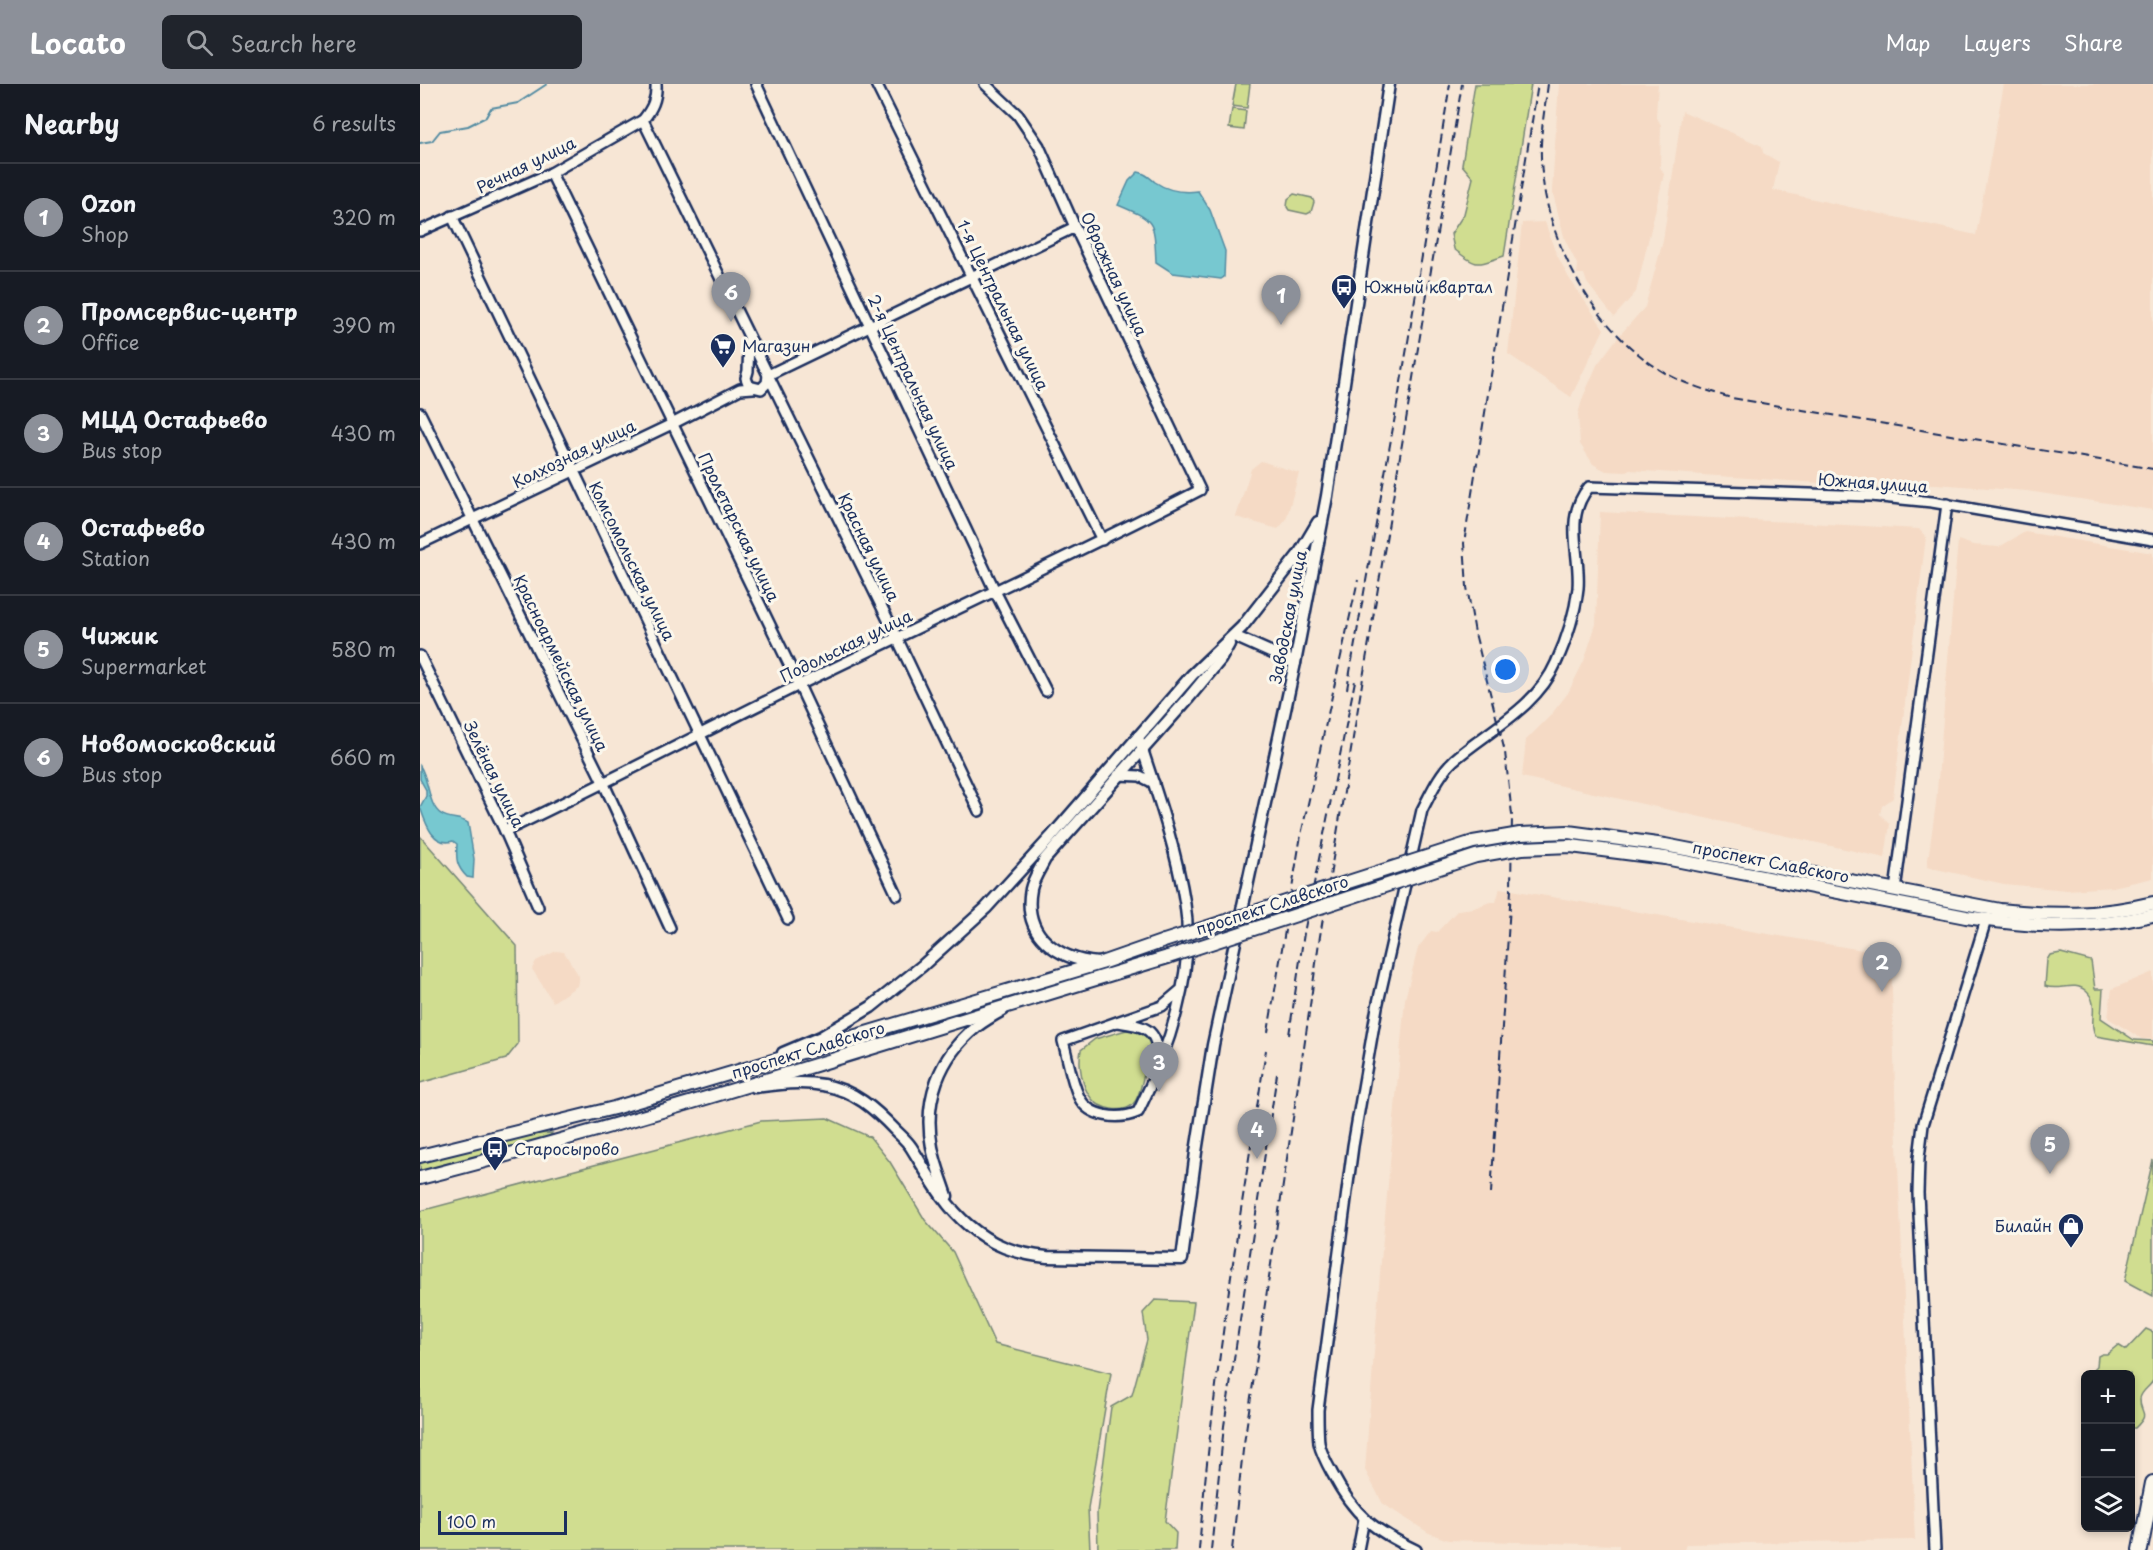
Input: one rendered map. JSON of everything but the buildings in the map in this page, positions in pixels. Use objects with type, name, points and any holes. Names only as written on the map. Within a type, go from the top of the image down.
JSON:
[{"type":"main road","name":"проспект Славского","points":[[420,1156],[614,1108],[1101,963],[1473,842],[1520,834],[1568,832],[1665,845],[2000,910],[2044,915],[2075,915],[2122,910],[2153,903]]},
{"type":"main road","name":"проспект Славского","points":[[420,1178],[572,1138],[736,1089],[1168,957],[1476,856],[1522,848],[1571,846],[1665,858],[1986,920],[2044,927],[2105,925],[2153,915]]},
{"type":"main road","points":[[2140,1550],[2153,1483]]},
{"type":"street","points":[[643,120],[655,100],[656,84]]},
{"type":"street","name":"2-я Центральная улица","points":[[756,84],[995,591],[1046,691]]},
{"type":"street","name":"1-я Центральная улица","points":[[876,84],[1102,540]]},
{"type":"street","name":"Овражная улица","points":[[985,84],[1010,106],[1031,132],[1200,490]]},
{"type":"street","name":"Заводская улица","points":[[950,1205],[966,1224],[984,1237],[1016,1252],[1047,1257],[1182,1258],[1196,1152],[1224,989],[1295,663],[1327,496],[1389,84]]},
{"type":"street","name":"Речная улица","points":[[420,231],[551,173],[643,120]]},
{"type":"street","name":"Красная улица","points":[[643,120],[767,378],[897,638],[979,811]]},
{"type":"street","name":"Пролетарская улица","points":[[551,173],[799,686],[897,895]]},
{"type":"street","name":"Комсомольская улица","points":[[452,216],[788,919]]},
{"type":"street","points":[[740,389],[747,375],[756,367],[764,368],[767,378],[1075,227]]},
{"type":"street","name":"Красная улица","points":[[747,375],[749,338]]},
{"type":"street","points":[[747,375],[749,386],[753,388]]},
{"type":"street","name":"Колхозная улица","points":[[420,544],[474,520],[740,389],[761,389],[767,378]]},
{"type":"street","name":"Красноармейская улица","points":[[420,413],[604,784],[670,927]]},
{"type":"street","name":"Южная улица","points":[[1364,1519],[1354,1510],[1327,1464],[1319,1444],[1318,1410],[1353,1146],[1373,1031],[1422,810],[1436,782],[1453,762],[1511,718],[1539,690],[1555,667],[1575,610],[1578,585],[1575,513],[1582,496],[1589,487],[1870,496],[1947,504],[2153,540]]},
{"type":"street","name":"Подольская улица","points":[[505,831],[1200,490]]},
{"type":"street","points":[[1101,963],[1078,961],[1064,955],[1045,941],[1035,926],[1030,896],[1035,879],[1045,859],[1220,660],[1234,636],[1306,543],[1319,519],[1327,496]]},
{"type":"street","points":[[1895,890],[1947,504]]},
{"type":"street","points":[[1234,636],[1295,663]]},
{"type":"street","points":[[733,1073],[821,1037],[871,1007],[922,966],[986,908],[1052,837],[1192,675],[1234,636]]},
{"type":"street","name":"Зелёная улица","points":[[420,656],[505,831],[538,907]]},
{"type":"street","points":[[1138,736],[1154,783],[1185,905],[1187,957],[1182,989],[1169,1037],[1138,1112],[1127,1117],[1114,1117],[1087,1107],[1079,1098],[1063,1041],[1162,1006],[1182,989]]},
{"type":"street","points":[[1118,775],[1140,776],[1154,783]]},
{"type":"street","points":[[1935,1550],[1918,1158],[1923,1125],[1986,920]]},
{"type":"street","points":[[950,1205],[932,1149],[929,1125],[931,1097],[946,1060],[958,1045],[976,1027],[1012,1004]]},
{"type":"street","points":[[1117,1022],[1145,1027],[1152,1033],[1157,1044],[1158,1065]]},
{"type":"street","points":[[736,1089],[798,1082],[824,1085],[851,1093],[871,1106],[910,1145],[924,1171],[950,1205]]},
{"type":"street","points":[[1358,1550],[1364,1519],[1392,1539],[1416,1550]]},
{"type":"shaded area","points":[[1559,84],[1658,84],[1656,116],[1661,125],[1660,167],[1664,174],[1636,292],[1614,317],[1587,283],[1584,274],[1577,274],[1578,266],[1565,240],[1552,190]]},
{"type":"shaded area","points":[[2004,84],[2153,84],[2153,510],[2027,491],[1936,484],[1834,483],[1831,480],[1823,480],[1820,483],[1630,470],[1626,472],[1606,471],[1593,464],[1580,444],[1578,414],[1597,365],[1645,307],[1663,241],[1682,111],[1762,146],[1763,153],[1779,162],[1773,190],[1976,235]]},
{"type":"shaded area","points":[[1545,222],[1555,251],[1569,278],[1604,329],[1571,397],[1508,354],[1522,223]]},
{"type":"shaded area","points":[[1261,461],[1299,473],[1286,520],[1278,529],[1236,517],[1251,469]]},
{"type":"shaded area","points":[[1600,512],[1919,529],[1926,537],[1893,798],[1882,806],[1880,814],[1890,824],[1885,858],[1522,777],[1526,740],[1550,716],[1568,693],[1584,661],[1596,624]]},
{"type":"shaded area","points":[[2025,532],[2153,553],[2153,878],[2113,887],[2067,890],[2004,884],[1927,867],[1936,803],[1958,540],[1973,545],[1999,547]]},
{"type":"shaded area","points":[[1500,888],[1891,955],[1896,1122],[1915,1540],[1686,1544],[1684,1550],[1619,1550],[1619,1545],[1448,1540],[1429,1533],[1383,1504],[1365,1470],[1405,999],[1418,948],[1431,931],[1437,932],[1458,910],[1496,902]]},
{"type":"shaded area","points":[[556,951],[564,952],[579,976],[577,986],[553,1002],[532,969],[536,961]]},
{"type":"shaded area","points":[[2153,972],[2153,1039],[2142,1039],[2108,1018],[2112,989]]},
{"type":"green space","points":[[1236,84],[1250,84],[1247,108],[1232,106]]},
{"type":"green space","points":[[1475,84],[1531,84],[1504,256],[1482,263],[1473,262],[1454,249],[1451,234],[1464,214],[1473,178],[1462,165]]},
{"type":"green space","points":[[1232,109],[1246,111],[1244,130],[1229,128]]},
{"type":"green space","points":[[1294,194],[1312,198],[1314,202],[1311,212],[1307,214],[1289,210],[1288,199]]},
{"type":"green space","points":[[420,836],[517,946],[518,1044],[506,1059],[420,1083]]},
{"type":"green space","points":[[2061,953],[2091,961],[2095,989],[2103,989],[2101,1018],[2134,1040],[2153,1041],[2153,1046],[2096,1036],[2093,1025],[2093,1002],[2086,991],[2076,986],[2056,988],[2045,986],[2047,960],[2050,955]]},
{"type":"green space","points":[[1130,1029],[1140,1030],[1150,1039],[1150,1054],[1135,1102],[1123,1109],[1111,1109],[1095,1102],[1085,1088],[1080,1068],[1081,1050],[1095,1039]]},
{"type":"green space","points":[[827,1118],[870,1137],[890,1162],[925,1220],[953,1252],[995,1344],[1111,1373],[1088,1508],[1090,1550],[420,1550],[420,1211],[761,1121]]},
{"type":"green space","points":[[552,1133],[549,1137],[420,1171],[420,1162],[502,1140]]},
{"type":"green space","points":[[2153,1160],[2153,1296],[2125,1281]]},
{"type":"green space","points":[[1155,1300],[1194,1302],[1165,1521],[1176,1533],[1175,1550],[1098,1550],[1097,1512],[1111,1407],[1132,1395],[1147,1340],[1143,1313]]},
{"type":"green space","points":[[2146,1329],[2153,1332],[2153,1380],[2141,1396],[2140,1404],[2144,1416],[2135,1428],[2135,1370],[2093,1370],[2097,1366],[2098,1356],[2107,1354],[2118,1345],[2126,1350]]},
{"type":"water","points":[[1138,172],[1170,189],[1198,191],[1210,210],[1225,251],[1224,277],[1221,279],[1173,273],[1156,262],[1155,238],[1151,224],[1140,215],[1118,205],[1129,181]]},
{"type":"water","points":[[420,766],[437,810],[444,816],[468,823],[474,859],[473,878],[467,877],[459,866],[457,844],[453,841],[440,840],[430,832],[420,807],[426,796],[426,790],[420,779]]},
{"type":"waterway","points":[[420,143],[432,141],[440,131],[468,126],[486,117],[491,108],[518,103],[547,84]]},
{"type":"railway","points":[[1347,689],[1407,348],[1450,84]]},
{"type":"railway","points":[[1304,1048],[1319,942],[1462,84]]},
{"type":"railway","points":[[1491,1193],[1511,890],[1512,815],[1505,752],[1475,633],[1467,587],[1464,543],[1538,84]]},
{"type":"railway","points":[[1548,84],[1541,157],[1544,188],[1551,220],[1563,251],[1596,309],[1617,334],[1641,356],[1667,374],[1690,385],[1731,398],[2153,469]]},
{"type":"railway","points":[[1268,1032],[1301,835],[1358,580]]},
{"type":"railway","points":[[1289,1035],[1304,933],[1355,681]]},
{"type":"railway","points":[[1199,1550],[1219,1362],[1266,1050]]},
{"type":"railway","points":[[1232,1550],[1243,1450],[1303,1052]]},
{"type":"railway","points":[[1211,1550],[1224,1426],[1277,1074]]},
{"type":"place","name":"Южный квартал","points":[[1344,310]]},
{"type":"place","name":"Новомосковский","points":[[731,322]]},
{"type":"place","name":"Ozon","points":[[1281,325]]},
{"type":"place","name":"Магазин","points":[[723,369]]},
{"type":"place","name":"Промсервис-центр","points":[[1882,992]]},
{"type":"place","name":"МЦД Остафьево","points":[[1159,1092]]},
{"type":"place","name":"Остафьево","points":[[1257,1159]]},
{"type":"place","name":"Старосырово","points":[[495,1172]]},
{"type":"place","name":"Чижик","points":[[2050,1174]]},
{"type":"place","name":"Билайн","points":[[2071,1249]]}]
